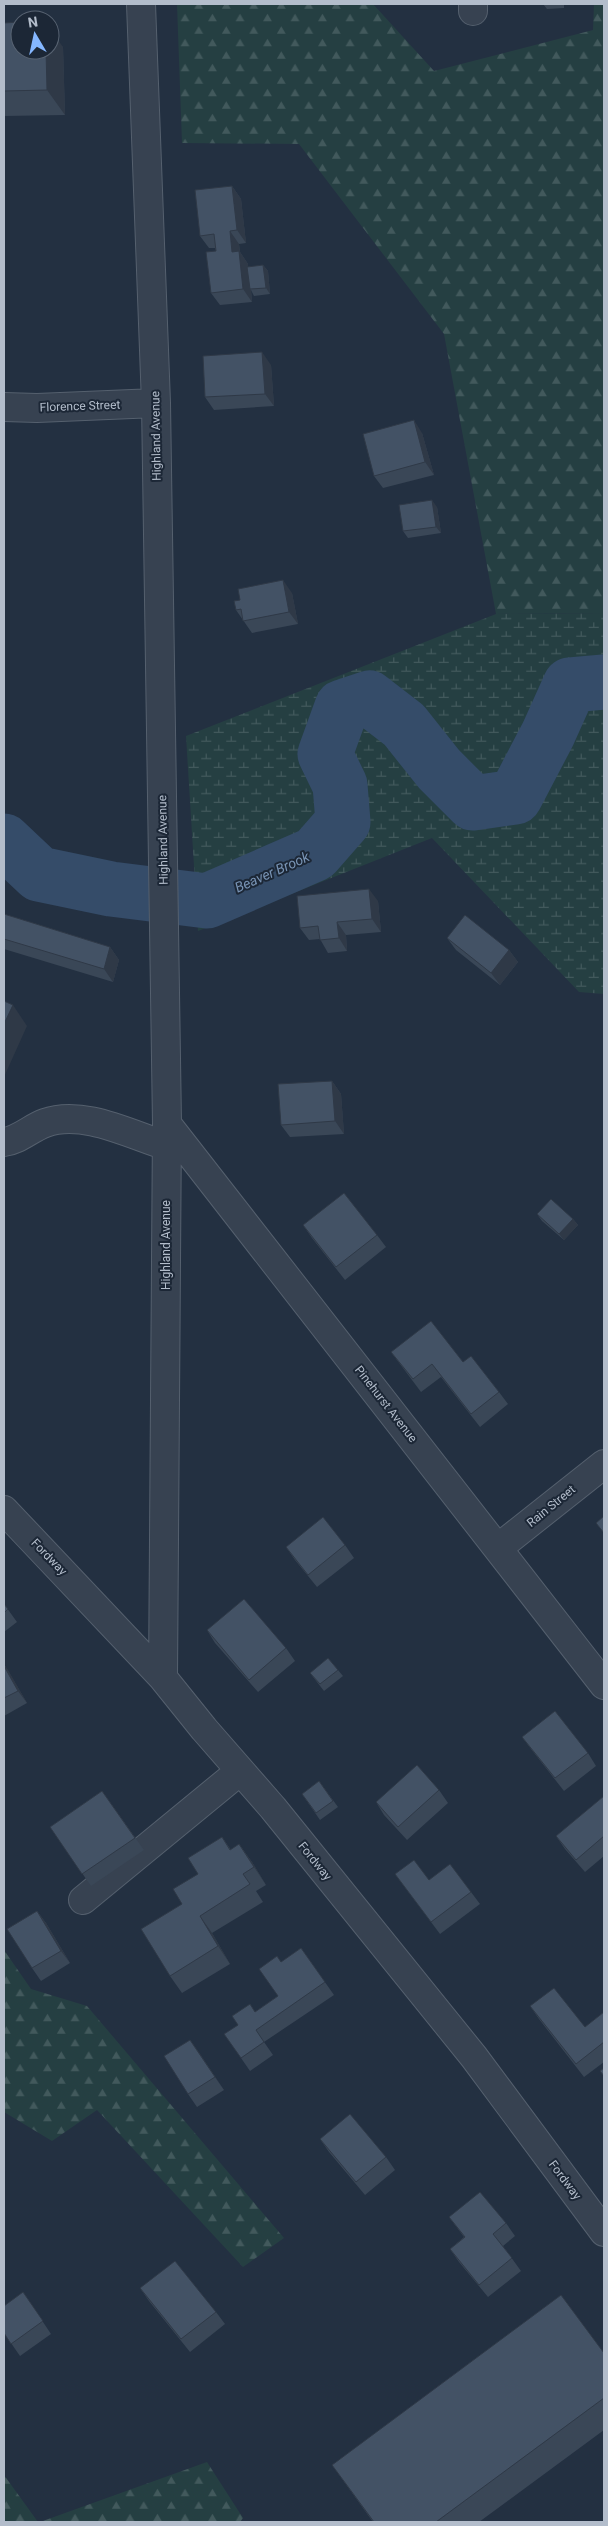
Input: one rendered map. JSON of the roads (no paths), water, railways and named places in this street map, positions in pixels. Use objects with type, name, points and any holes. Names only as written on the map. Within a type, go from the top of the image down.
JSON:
[{"type":"street","name":"Highland Avenue","points":[[141,4],[156,403],[163,826],[167,1135],[164,1678]]},
{"type":"street","name":"Florence Street","points":[[4,407],[37,408],[156,403]]},
{"type":"street","points":[[4,1142],[11,1141],[45,1123],[67,1118],[167,1135]]},
{"type":"street","name":"Pinehurst Avenue","points":[[167,1135],[498,1548],[604,1685]]},
{"type":"street","name":"Rain Street","points":[[498,1548],[604,1464]]},
{"type":"street","name":"Fordway","points":[[4,1510],[164,1678],[474,2057],[604,2232]]},
{"type":"street","points":[[83,1900],[240,1771]]},
{"type":"waterway","name":"Beaver Brook","points":[[4,841],[39,874],[111,889],[207,901],[315,854],[343,822],[340,785],[325,754],[342,707],[369,698],[404,725],[439,769],[473,803],[515,797],[548,734],[570,685],[604,682]]}]
